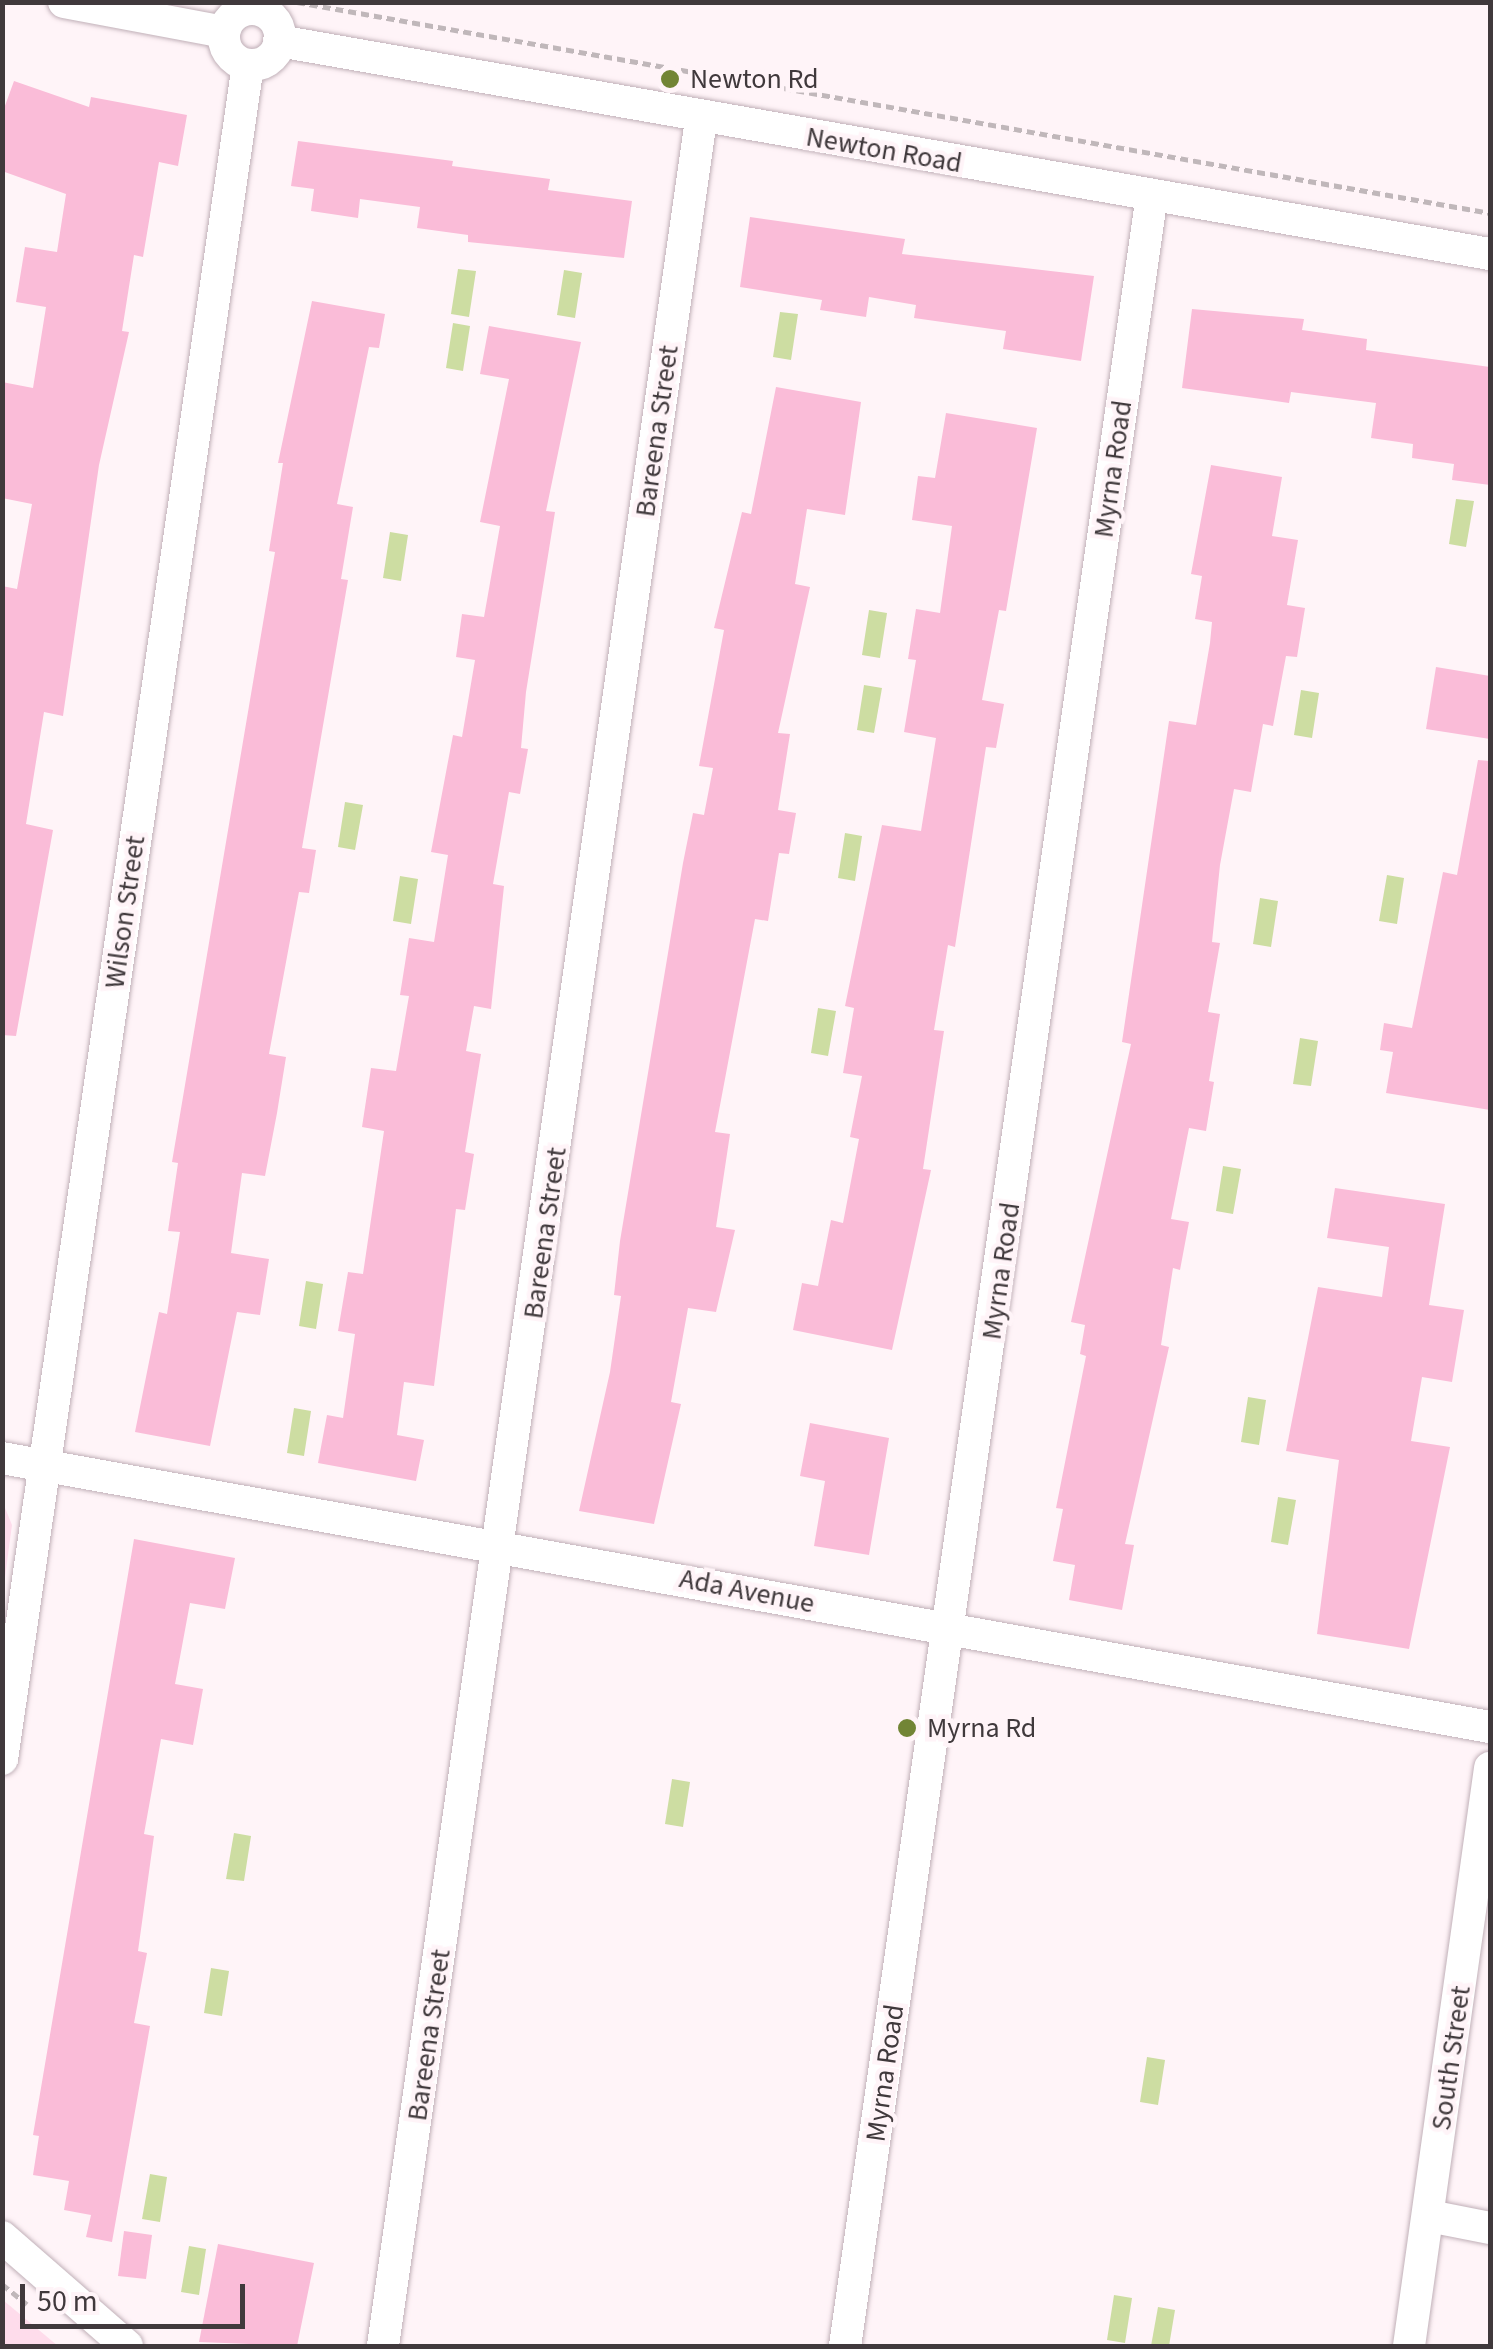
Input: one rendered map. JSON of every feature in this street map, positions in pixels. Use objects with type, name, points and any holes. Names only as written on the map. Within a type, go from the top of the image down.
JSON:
[{"type":"street","points":[[64,2],[224,32]]},
{"type":"street","points":[[256,6],[276,24],[279,41],[265,62],[248,65],[232,57],[224,32],[239,12],[256,6]]},
{"type":"street","name":"Newton Road","points":[[279,41],[701,119],[1490,254]]},
{"type":"street","name":"Wilson Street","points":[[2,1759],[248,65]]},
{"type":"street","name":"Bareena Street","points":[[383,2346],[502,1544],[701,119]]},
{"type":"street","name":"Myrna Road","points":[[845,2346],[950,1632],[1152,195]]},
{"type":"street","name":"Ada Avenue","points":[[2,1458],[502,1544],[950,1632],[1490,1727]]},
{"type":"street","name":"South Street","points":[[1409,2346],[1490,1768]]},
{"type":"street","points":[[1429,2216],[1490,2228]]},
{"type":"street","points":[[2,2237],[127,2346]]},
{"type":"path","points":[[297,2],[1490,213]]},
{"type":"shaded area","points":[[458,269],[476,271],[469,317],[451,314]]},
{"type":"shaded area","points":[[564,270],[582,273],[575,318],[557,315]]},
{"type":"shaded area","points":[[780,312],[798,314],[791,360],[773,357]]},
{"type":"shaded area","points":[[453,323],[470,326],[463,371],[446,368]]},
{"type":"shaded area","points":[[1456,499],[1474,501],[1466,547],[1449,544]]},
{"type":"shaded area","points":[[390,532],[408,535],[401,581],[383,578]]},
{"type":"shaded area","points":[[869,610],[887,613],[880,658],[862,655]]},
{"type":"shaded area","points":[[864,685],[882,688],[874,733],[857,730]]},
{"type":"shaded area","points":[[1301,690],[1319,693],[1312,738],[1294,735]]},
{"type":"shaded area","points":[[345,802],[363,805],[355,850],[338,847]]},
{"type":"shaded area","points":[[845,833],[862,836],[855,881],[838,878]]},
{"type":"shaded area","points":[[1387,875],[1404,878],[1397,924],[1379,921]]},
{"type":"shaded area","points":[[400,876],[418,879],[411,924],[393,921]]},
{"type":"shaded area","points":[[1260,898],[1278,901],[1271,947],[1253,944]]},
{"type":"shaded area","points":[[818,1008],[836,1011],[828,1056],[811,1053]]},
{"type":"shaded area","points":[[1300,1038],[1318,1041],[1311,1086],[1293,1084]]},
{"type":"shaded area","points":[[1223,1166],[1241,1169],[1233,1214],[1216,1211]]},
{"type":"shaded area","points":[[306,1281],[323,1284],[316,1329],[299,1326]]},
{"type":"shaded area","points":[[1248,1397],[1266,1400],[1259,1445],[1241,1442]]},
{"type":"shaded area","points":[[294,1408],[311,1411],[304,1456],[287,1453]]},
{"type":"shaded area","points":[[1278,1497],[1296,1500],[1288,1545],[1271,1542]]},
{"type":"shaded area","points":[[3,1503],[12,1525],[3,1592]]},
{"type":"shaded area","points":[[672,1779],[690,1782],[683,1827],[665,1824]]},
{"type":"shaded area","points":[[234,1833],[251,1836],[244,1881],[226,1879]]},
{"type":"shaded area","points":[[211,1968],[229,1971],[222,2016],[204,2013]]},
{"type":"shaded area","points":[[1147,2057],[1165,2060],[1158,2105],[1140,2102]]},
{"type":"shaded area","points":[[150,2174],[167,2177],[160,2222],[142,2219]]},
{"type":"shaded area","points":[[189,2246],[206,2249],[199,2295],[181,2292]]},
{"type":"shaded area","points":[[1114,2295],[1132,2298],[1125,2343],[1107,2340]]},
{"type":"shaded area","points":[[3,2300],[58,2346],[3,2346]]},
{"type":"shaded area","points":[[1158,2307],[1175,2310],[1169,2346],[1151,2346]]},
{"type":"building","points":[[14,81],[89,107],[91,97],[187,115],[178,166],[159,162],[143,257],[134,255],[122,331],[129,332],[99,465],[63,716],[44,712],[26,824],[53,830],[16,1036],[2,1035],[2,586],[17,589],[32,504],[2,498],[2,382],[33,388],[46,307],[16,302],[25,247],[57,252],[66,194],[2,171],[2,114]]},
{"type":"building","points":[[298,141],[453,161],[452,166],[550,179],[548,190],[632,201],[624,258],[468,242],[468,235],[417,228],[420,207],[360,199],[358,218],[311,211],[314,189],[291,186]]},
{"type":"building","points":[[750,217],[905,239],[902,254],[1094,276],[1081,361],[1003,349],[1006,331],[914,318],[916,305],[869,297],[866,317],[820,310],[822,300],[740,287]]},
{"type":"building","points":[[312,301],[385,314],[379,348],[369,347],[337,504],[353,507],[341,579],[348,580],[302,848],[316,850],[309,893],[299,892],[269,1054],[286,1057],[277,1113],[265,1176],[242,1173],[231,1253],[269,1259],[260,1315],[237,1312],[210,1446],[135,1432],[159,1312],[167,1314],[180,1232],[168,1231],[178,1163],[172,1162],[275,552],[269,551],[283,463],[278,463]]},
{"type":"building","points":[[1192,309],[1304,319],[1302,330],[1367,339],[1366,350],[1490,367],[1490,485],[1452,480],[1454,464],[1412,458],[1413,444],[1371,438],[1376,403],[1291,392],[1289,403],[1182,388]]},
{"type":"building","points":[[489,326],[581,342],[546,511],[555,512],[526,692],[521,748],[528,749],[520,794],[509,792],[493,884],[504,886],[491,1009],[474,1006],[466,1051],[481,1054],[465,1152],[474,1154],[465,1210],[456,1209],[434,1386],[404,1382],[397,1435],[424,1440],[416,1481],[318,1463],[327,1415],[343,1418],[355,1334],[338,1331],[348,1272],[363,1274],[384,1131],[362,1127],[371,1068],[396,1071],[409,996],[400,995],[409,938],[434,942],[448,855],[431,852],[453,735],[462,737],[475,660],[456,657],[462,614],[484,617],[500,526],[480,522],[509,379],[480,374]]},
{"type":"building","points":[[776,387],[861,402],[845,515],[807,509],[795,584],[810,587],[778,733],[790,734],[778,810],[796,813],[789,854],[779,853],[768,921],[755,919],[715,1132],[730,1134],[716,1227],[735,1230],[716,1312],[688,1308],[671,1402],[681,1404],[654,1524],[579,1511],[610,1372],[621,1296],[614,1295],[620,1241],[683,863],[693,813],[704,815],[713,768],[699,766],[724,630],[714,628],[742,512],[751,514]]},
{"type":"building","points":[[946,413],[1037,428],[1006,611],[999,610],[982,700],[1004,704],[996,748],[986,747],[955,947],[948,945],[934,1030],[944,1031],[923,1169],[931,1170],[892,1350],[793,1330],[802,1283],[818,1286],[831,1220],[843,1223],[859,1139],[850,1137],[862,1076],[843,1073],[854,1008],[845,1006],[882,825],[921,831],[936,738],[904,732],[916,660],[908,659],[916,609],[940,613],[952,526],[912,520],[918,476],[935,478]]},
{"type":"building","points":[[1211,465],[1282,477],[1272,536],[1298,540],[1287,605],[1305,608],[1297,657],[1286,656],[1273,726],[1263,724],[1251,792],[1234,789],[1220,865],[1212,942],[1220,943],[1208,1012],[1220,1014],[1209,1081],[1214,1082],[1206,1131],[1189,1128],[1171,1219],[1189,1222],[1180,1270],[1173,1268],[1161,1345],[1169,1347],[1125,1544],[1134,1545],[1122,1610],[1069,1600],[1075,1565],[1053,1561],[1063,1509],[1056,1508],[1086,1356],[1080,1354],[1085,1325],[1071,1322],[1131,1044],[1122,1042],[1169,721],[1196,725],[1210,643],[1212,622],[1195,619],[1202,576],[1191,574]]},
{"type":"building","points":[[1436,667],[1490,676],[1490,739],[1426,729]]},
{"type":"building","points":[[1478,760],[1490,761],[1490,1110],[1386,1093],[1393,1052],[1380,1050],[1384,1023],[1412,1028],[1443,872],[1457,875]]},
{"type":"building","points":[[1335,1188],[1445,1204],[1429,1305],[1464,1310],[1452,1382],[1422,1377],[1411,1441],[1450,1447],[1409,1649],[1317,1634],[1339,1460],[1286,1451],[1318,1287],[1382,1297],[1389,1247],[1327,1238]]},
{"type":"building","points":[[810,1423],[889,1438],[869,1555],[814,1546],[825,1481],[800,1476]]},
{"type":"building","points":[[134,1539],[235,1558],[225,1609],[190,1603],[175,1684],[203,1689],[193,1745],[161,1739],[144,1834],[154,1836],[138,1951],[147,1953],[134,2023],[150,2026],[112,2242],[86,2237],[91,2215],[64,2210],[69,2181],[33,2175],[39,2136],[33,2135]]},
{"type":"building","points":[[124,2231],[152,2235],[146,2279],[118,2276]]},
{"type":"building","points":[[218,2244],[314,2263],[297,2346],[199,2342]]},
{"type":"place","name":"Newton Rd","points":[[670,79]]},
{"type":"place","name":"Myrna Rd","points":[[907,1728]]}]
